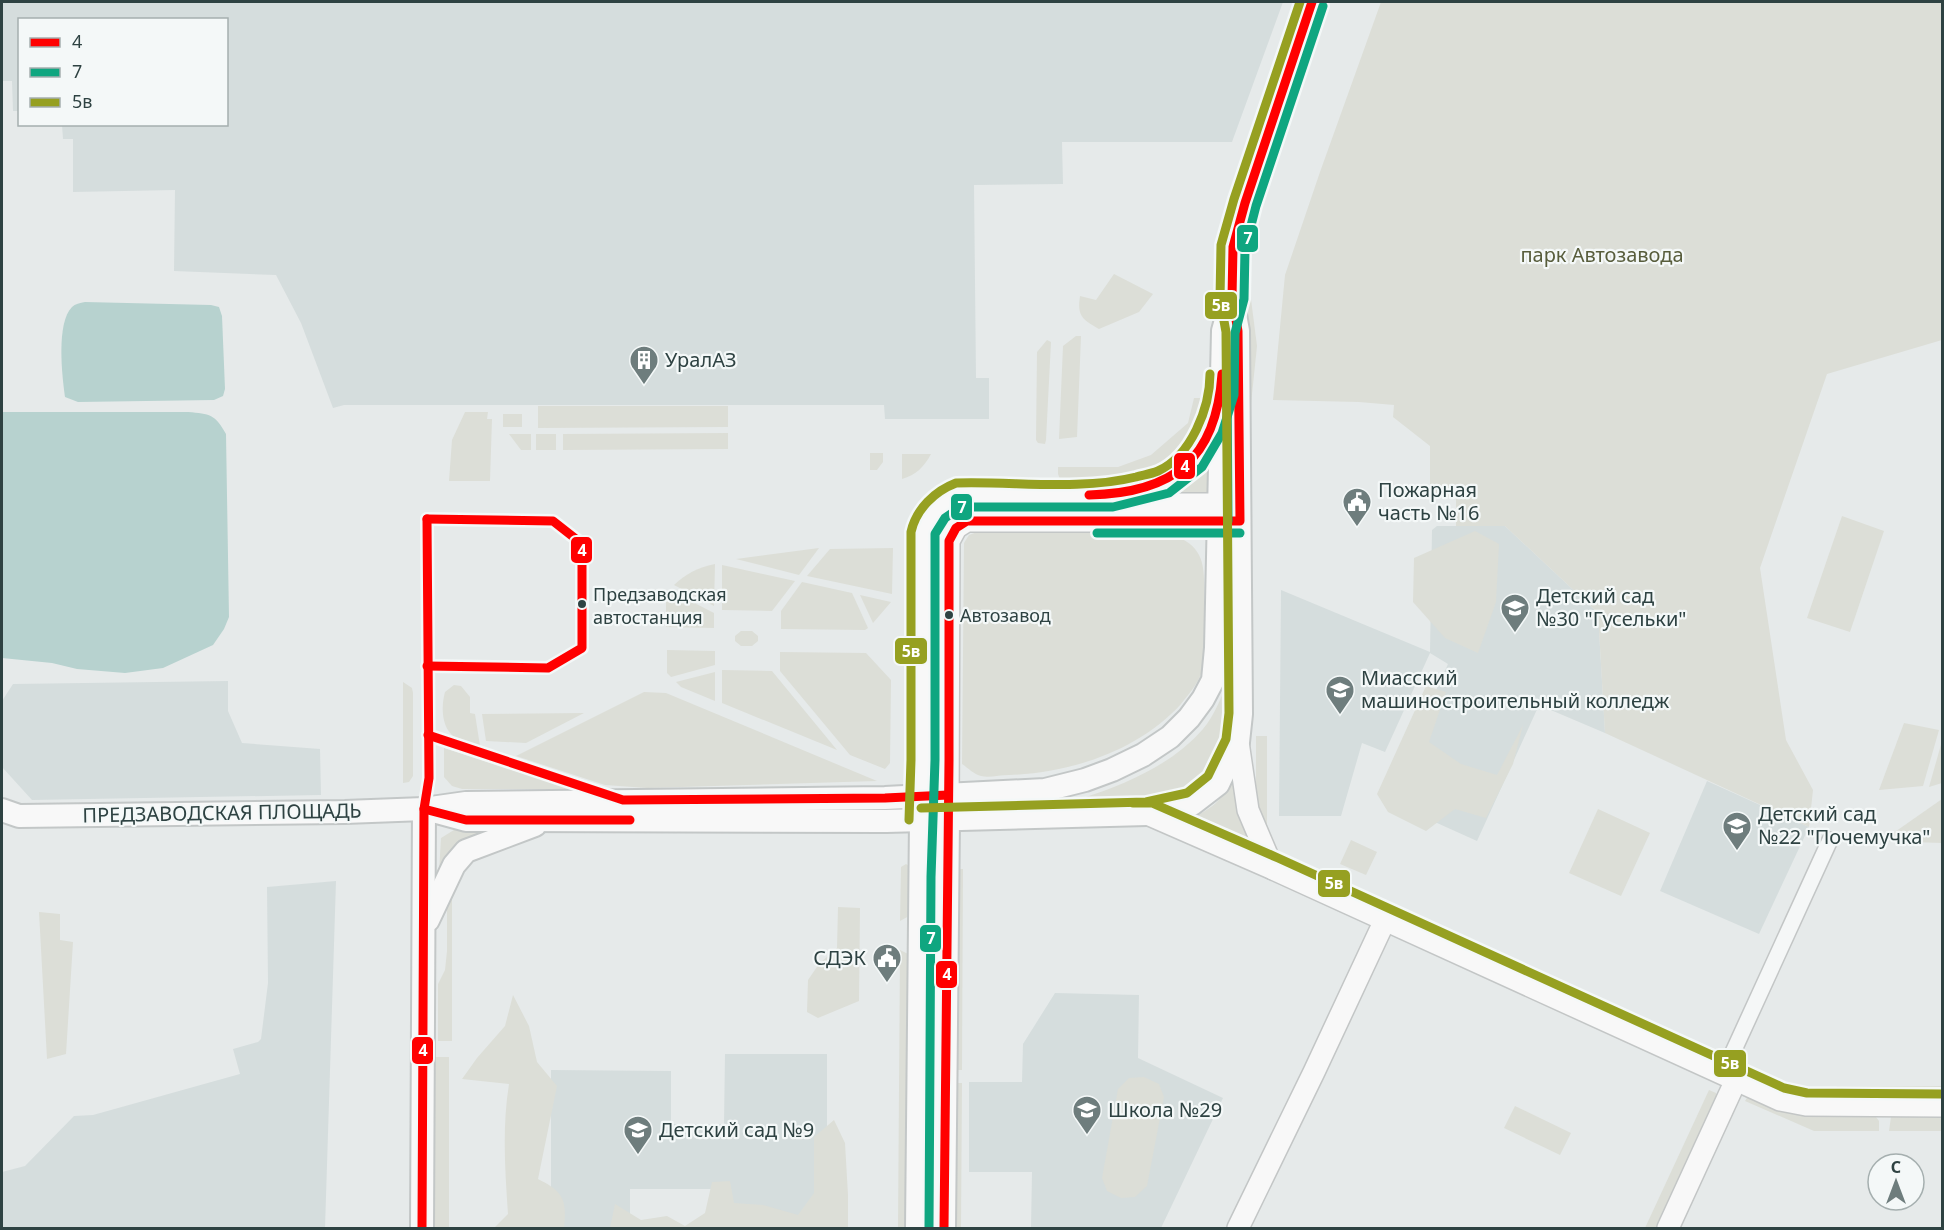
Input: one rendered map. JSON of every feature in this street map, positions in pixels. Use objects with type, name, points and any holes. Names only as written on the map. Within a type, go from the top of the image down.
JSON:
[{"type":"main road","points":[[922,796],[1045,790],[1085,780],[1143,755],[1170,737],[1190,718],[1213,680],[1229,513],[1238,331],[1232,298],[1233,247],[1245,203],[1312,2]]},
{"type":"main road","points":[[1229,513],[1222,393],[1223,332],[1232,298]]},
{"type":"main road","points":[[917,1228],[923,532],[928,519],[936,509],[958,495],[1112,495],[1164,482],[1192,460],[1211,429],[1222,393]]},
{"type":"main road","points":[[1112,495],[1141,504],[1229,513]]},
{"type":"main road","points":[[944,1228],[949,541],[956,528],[967,521],[1229,513]]},
{"type":"main road","name":"ПРЕДЗАВОДСКАЯ ПЛОЩАДЬ","points":[[424,809],[466,820],[921,820],[1147,814],[1192,804],[1218,784],[1238,742],[1241,703],[1229,513]]},
{"type":"main road","points":[[1238,742],[1248,810],[1273,869]]},
{"type":"main road","name":"ПРЕДЗАВОДСКАЯ ПЛОЩАДЬ","points":[[7,816],[250,814],[424,809],[466,802],[922,796]]},
{"type":"main road","points":[[422,1228],[424,809]]},
{"type":"main road","points":[[1147,814],[1780,1100],[1806,1105],[1942,1106]]},
{"type":"main road","points":[[424,929],[454,865],[466,851],[550,820]]},
{"type":"main road","points":[[1238,1228],[1385,920]]},
{"type":"main road","points":[[1668,1228],[1730,1077]]},
{"type":"street","points":[[1730,1077],[1786,934],[1830,840]]},
{"type":"shaded area","points":[[2,2],[1283,2],[1232,142],[1062,142],[1063,184],[974,185],[976,378],[989,378],[989,419],[885,419],[884,405],[344,405],[333,408],[301,323],[276,275],[174,271],[175,190],[73,192],[73,139],[63,139],[62,126],[228,126],[228,18],[18,18],[18,111],[13,111],[12,81],[2,81]]},
{"type":"shaded area","points":[[1437,526],[1505,526],[1598,613],[1605,733],[1539,705],[1477,841],[1386,800],[1448,664],[1430,653],[1385,752],[1362,743],[1341,816],[1279,816],[1281,590],[1430,652],[1432,530]]},
{"type":"shaded area","points":[[228,681],[228,711],[242,743],[320,749],[321,795],[32,800],[2,767],[2,701],[13,684]]},
{"type":"shaded area","name":"Детский сад №22 \"Почемучка\"","points":[[1707,781],[1809,827],[1759,934],[1660,891]]},
{"type":"shaded area","points":[[336,881],[325,1228],[2,1228],[2,1172],[25,1166],[74,1116],[93,1115],[240,1074],[233,1049],[258,1042],[261,1039],[268,983],[267,887]]},
{"type":"shaded area","name":"Школа №29","points":[[1055,993],[1139,995],[1138,1058],[1223,1098],[1161,1228],[1031,1228],[1032,1172],[969,1172],[969,1082],[1022,1082],[1023,1044]]},
{"type":"shaded area","points":[[725,1054],[827,1054],[827,1223],[725,1223],[724,1189],[630,1189],[630,1228],[551,1228],[551,1070],[671,1071],[671,1124],[724,1124]]},
{"type":"green space","name":"парк Автозавода","points":[[1381,2],[1942,2],[1942,340],[1827,374],[1760,568],[1786,740],[1813,790],[1809,827],[1605,733],[1598,613],[1505,526],[1456,526],[1456,497],[1430,497],[1430,446],[1393,417],[1394,405],[1273,400],[1285,275]]},
{"type":"green space","points":[[1247,268],[1257,346],[1251,404],[1248,355]]},
{"type":"green space","points":[[1114,274],[1153,294],[1139,312],[1099,329],[1080,313],[1080,296],[1096,300]]},
{"type":"green space","points":[[1076,336],[1081,336],[1077,437],[1059,439],[1063,346]]},
{"type":"green space","points":[[1047,340],[1051,342],[1045,444],[1038,443],[1036,440],[1037,352]]},
{"type":"green space","points":[[1194,398],[1200,398],[1199,411],[1187,447],[1180,457],[1160,472],[1142,478],[1060,479],[1058,467],[1118,467],[1151,455],[1188,423]]},
{"type":"green space","points":[[538,406],[728,406],[728,427],[538,428]]},
{"type":"green space","points":[[465,412],[488,412],[487,419],[492,419],[490,481],[449,481],[452,440]]},
{"type":"green space","points":[[503,414],[522,414],[522,427],[503,427]]},
{"type":"green space","points":[[728,433],[728,449],[563,450],[563,434]]},
{"type":"green space","points":[[509,434],[531,434],[531,450],[521,450]]},
{"type":"green space","points":[[536,434],[556,434],[556,450],[536,450]]},
{"type":"green space","points":[[1211,449],[1211,496],[1141,497]]},
{"type":"green space","points":[[870,453],[883,453],[883,462],[877,470],[870,470]]},
{"type":"green space","points":[[902,454],[931,454],[919,470],[902,479]]},
{"type":"green space","points":[[1842,516],[1884,531],[1850,632],[1807,618]]},
{"type":"green space","points":[[980,531],[1164,532],[1188,542],[1200,556],[1203,565],[1205,648],[1199,678],[1181,704],[1145,735],[1124,747],[1079,764],[1056,770],[987,777],[976,774],[962,764],[964,543],[969,535]]},
{"type":"green space","points":[[1475,531],[1499,544],[1496,602],[1478,653],[1445,638],[1413,602],[1414,558]]},
{"type":"green space","points":[[819,548],[799,575],[736,559]]},
{"type":"green space","points":[[893,548],[892,594],[807,576],[830,549]]},
{"type":"green space","points":[[715,564],[714,606],[674,585],[683,577]]},
{"type":"green space","points":[[722,565],[795,581],[772,611],[722,610]]},
{"type":"green space","points":[[802,582],[852,593],[868,628],[865,630],[781,629],[781,611]]},
{"type":"green space","points":[[669,590],[714,613],[714,628],[666,627],[666,592]]},
{"type":"green space","points":[[860,595],[891,602],[873,623]]},
{"type":"green space","points":[[741,631],[752,631],[758,636],[758,641],[752,646],[741,646],[735,641],[735,636]]},
{"type":"green space","points":[[667,650],[715,651],[715,665],[671,677],[667,673]]},
{"type":"green space","points":[[780,652],[866,653],[891,680],[890,763],[885,769],[850,755],[780,671]]},
{"type":"green space","points":[[722,670],[772,671],[837,750],[722,703]]},
{"type":"green space","points":[[715,672],[715,701],[681,687],[676,682]]},
{"type":"green space","points":[[1229,679],[1215,752],[1208,769],[1198,783],[1184,793],[1166,798],[1083,798],[1132,779],[1178,753],[1203,729],[1218,705]]},
{"type":"green space","points":[[403,682],[412,688],[413,693],[413,776],[409,782],[403,783]]},
{"type":"green space","points":[[454,685],[461,686],[470,697],[470,713],[475,714],[480,746],[456,738],[447,729],[443,717],[443,704],[445,692]]},
{"type":"green space","points":[[1426,686],[1446,692],[1429,742],[1461,764],[1497,775],[1523,725],[1513,764],[1486,818],[1455,809],[1426,831],[1388,812],[1377,794]]},
{"type":"green space","points":[[644,692],[666,693],[877,781],[647,788],[605,785],[516,756]]},
{"type":"green space","points":[[584,713],[526,743],[486,741],[482,714]]},
{"type":"green space","points":[[1904,723],[1939,730],[1923,786],[1879,790]]},
{"type":"green space","points":[[1256,736],[1267,736],[1267,831],[1260,823],[1256,798]]},
{"type":"green space","points":[[1942,741],[1942,783],[1929,787]]},
{"type":"green space","points":[[444,748],[571,789],[462,789],[452,786],[444,777]]},
{"type":"green space","points":[[1238,769],[1260,858],[1179,824],[1216,803],[1227,790]]},
{"type":"green space","points":[[1942,799],[1942,843],[1882,841]]},
{"type":"green space","points":[[1598,809],[1650,833],[1621,896],[1569,873]]},
{"type":"green space","points":[[528,823],[474,843],[438,890],[441,838],[462,825]]},
{"type":"green space","points":[[1351,840],[1377,852],[1366,875],[1340,864]]},
{"type":"green space","points":[[932,855],[937,858],[934,1228],[923,1228]]},
{"type":"green space","points":[[906,864],[911,867],[911,915],[900,921],[901,867]]},
{"type":"green space","points":[[956,869],[963,869],[962,1070],[954,1070]]},
{"type":"green space","points":[[452,881],[452,1041],[438,1041],[438,984],[445,970],[447,890]]},
{"type":"green space","points":[[838,907],[860,908],[859,1001],[818,1018],[807,1012],[808,980],[819,964],[837,948]]},
{"type":"green space","points":[[39,912],[60,914],[60,940],[73,942],[66,1054],[47,1059]]},
{"type":"green space","points":[[900,950],[910,955],[909,1228],[898,1228]]},
{"type":"green space","points":[[513,995],[529,1026],[537,1062],[557,1086],[538,1179],[553,1188],[562,1198],[565,1210],[564,1228],[494,1228],[508,1214],[505,1133],[509,1084],[462,1079],[505,1026]]},
{"type":"green space","points":[[431,1057],[449,1057],[449,1228],[431,1228]]},
{"type":"green space","points":[[1144,1077],[1159,1084],[1164,1097],[1147,1186],[1135,1197],[1121,1198],[1107,1191],[1102,1178],[1118,1089],[1129,1078]]},
{"type":"green space","points":[[954,1083],[962,1083],[961,1228],[953,1228]]},
{"type":"green space","points":[[1837,1086],[1942,1086],[1942,1097],[1828,1095]]},
{"type":"green space","points":[[1709,1090],[1716,1093],[1718,1100],[1660,1228],[1645,1228]]},
{"type":"green space","points":[[1748,1096],[1804,1114],[1876,1117],[1879,1121],[1879,1131],[1814,1131],[1745,1101]]},
{"type":"green space","points":[[1515,1106],[1571,1133],[1560,1155],[1504,1128]]},
{"type":"green space","points":[[1891,1117],[1942,1117],[1942,1131],[1889,1131]]},
{"type":"green space","points":[[834,1120],[845,1143],[848,1228],[610,1228],[615,1204],[641,1220],[667,1216],[685,1226],[705,1213],[712,1182],[730,1181],[734,1203],[763,1205],[798,1215],[814,1193],[814,1137]]},
{"type":"water","points":[[85,302],[219,307],[222,316],[225,389],[223,396],[214,400],[78,402],[65,397],[61,350],[64,325],[72,307]]},
{"type":"water","points":[[2,412],[188,412],[211,416],[219,422],[226,434],[229,617],[213,645],[163,668],[125,673],[77,669],[52,663],[2,658]]},
{"type":"transit line","name":"5в","points":[[921,808],[1146,802],[1187,793],[1208,776],[1226,739],[1229,713],[1226,332],[1220,299],[1221,245],[1234,199],[1300,2]]},
{"type":"transit line","name":"4","points":[[944,1228],[949,541],[956,528],[967,521],[1240,521],[1238,331],[1232,298],[1233,247],[1245,203],[1312,2]]},
{"type":"transit line","name":"7","points":[[929,1228],[931,877],[935,760],[935,534],[945,518],[961,507],[1113,507],[1169,493],[1202,467],[1222,433],[1234,395],[1235,333],[1244,299],[1245,249],[1256,206],[1323,6]]},
{"type":"transit line","name":"5в","points":[[909,820],[911,532],[922,508],[934,496],[956,483],[1092,484],[1158,471],[1180,454],[1196,430],[1207,401],[1210,374]]},
{"type":"transit line","name":"4","points":[[1089,495],[1119,493],[1144,487],[1166,479],[1185,466],[1199,450],[1210,429],[1218,404],[1222,374]]},
{"type":"transit line","name":"7","points":[[1227,381],[1228,521]]},
{"type":"transit line","name":"4","points":[[427,519],[553,521],[581,543],[582,556],[582,648],[548,668],[427,666]]},
{"type":"transit line","name":"4","points":[[422,1228],[424,809],[429,778],[427,519]]},
{"type":"transit line","name":"7","points":[[1097,533],[1240,533]]},
{"type":"transit line","name":"4","points":[[428,735],[623,800],[885,798],[948,795]]},
{"type":"transit line","name":"5в","points":[[1133,803],[1152,803],[1278,858],[1784,1088],[1807,1093],[1942,1094]]},
{"type":"transit line","name":"4","points":[[424,809],[466,820],[630,820]]},
{"type":"place","name":"УралАЗ","points":[[644,386]]},
{"type":"place","name":"Пожарная часть №16","points":[[1357,528]]},
{"type":"place","name":"Предзаводская автостанция","points":[[582,604]]},
{"type":"place","name":"Автозавод","points":[[949,615]]},
{"type":"place","name":"Детский сад №30 \"Гусельки\"","points":[[1515,634]]},
{"type":"place","name":"Миасский машиностроительный колледж","points":[[1340,716]]},
{"type":"place","name":"Детский сад №22 \"Почемучка\"","points":[[1737,852]]},
{"type":"place","name":"СДЭК","points":[[887,984]]},
{"type":"place","name":"Школа №29","points":[[1087,1136]]},
{"type":"place","name":"Детский сад №9","points":[[638,1156]]}]
